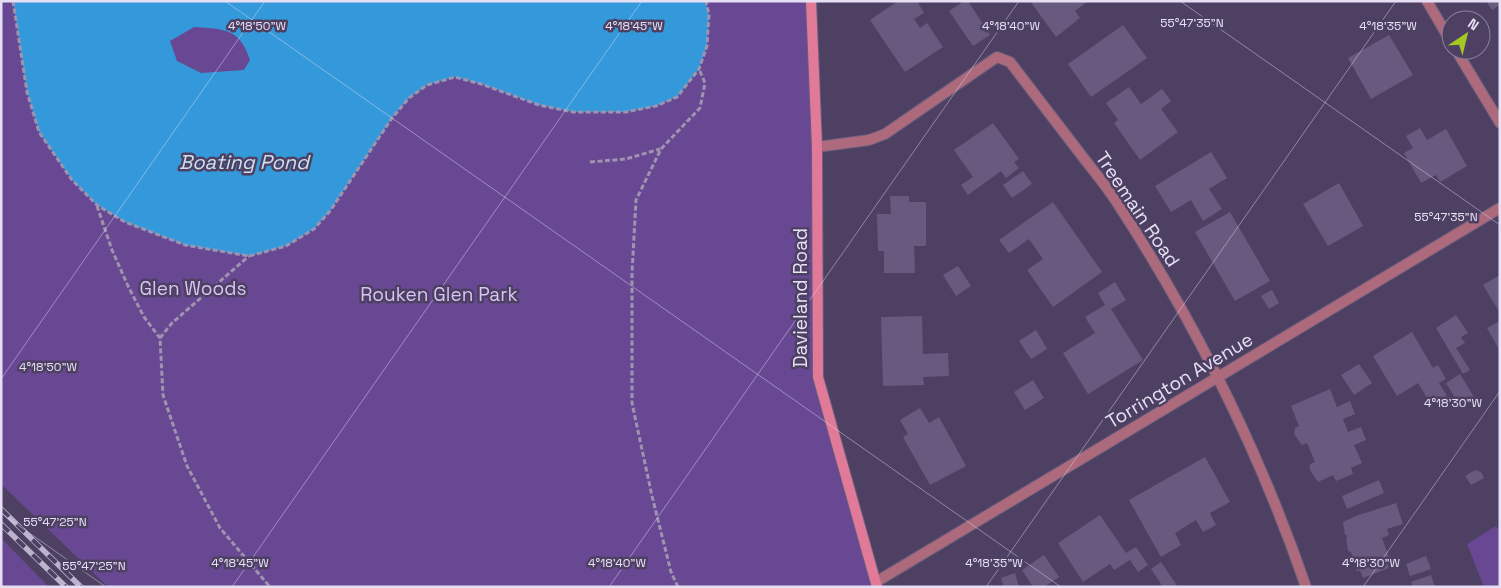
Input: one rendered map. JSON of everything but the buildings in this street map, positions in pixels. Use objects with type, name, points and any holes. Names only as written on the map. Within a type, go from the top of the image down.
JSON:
[{"type":"street","name":"Davieland Road","points":[[811,1],[817,147],[818,377],[877,584]]},
{"type":"street","points":[[1426,1],[1441,26]]},
{"type":"street","name":"Treemain Road","points":[[817,147],[869,140],[885,134],[997,57],[1010,62],[1115,199],[1167,284],[1219,377],[1281,515],[1306,587]]},
{"type":"street","points":[[1462,60],[1500,123]]},
{"type":"street","name":"Torrington Avenue","points":[[877,584],[1500,208]]},
{"type":"path","points":[[13,1],[27,92],[39,132],[72,180],[97,205],[125,222],[185,245],[249,256],[286,246],[314,229],[330,211],[392,118],[409,98],[427,85],[455,77],[481,84],[539,105],[573,112],[618,112],[656,106],[677,97],[699,69],[707,46],[709,15],[706,1]]},
{"type":"path","points":[[678,587],[671,572],[654,506],[632,403],[632,274],[636,200],[661,148],[700,108],[705,83],[699,69]]},
{"type":"path","points":[[590,162],[626,159],[661,148]]},
{"type":"path","points":[[97,205],[112,250],[128,286],[144,317],[160,338],[162,395],[187,466],[220,528],[270,587]]},
{"type":"path","points":[[160,338],[172,323],[249,256]]},
{"type":"green space","name":"Rouken Glen Park","points":[[1,1],[811,1],[818,377],[877,587],[108,587],[1,484]]},
{"type":"green space","points":[[1496,526],[1500,532],[1500,587],[1484,587],[1467,544]]},
{"type":"green space","points":[[1,538],[49,587],[1,587]]},
{"type":"water","name":"Boating Pond","points":[[13,1],[706,1],[709,15],[707,46],[699,69],[677,97],[656,106],[626,112],[573,112],[539,105],[481,84],[455,77],[427,85],[409,98],[392,118],[330,211],[314,229],[286,246],[249,256],[185,245],[125,222],[97,205],[72,180],[39,132],[27,92]],"holes":[[[194,27],[230,32],[236,36],[246,49],[250,60],[244,70],[201,73],[177,61],[170,41]]]},
{"type":"railway","points":[[1,509],[81,587]]},
{"type":"railway","points":[[1,524],[66,587]]},
{"type":"park label","name":"Glen Woods","points":[[193,288]]}]
